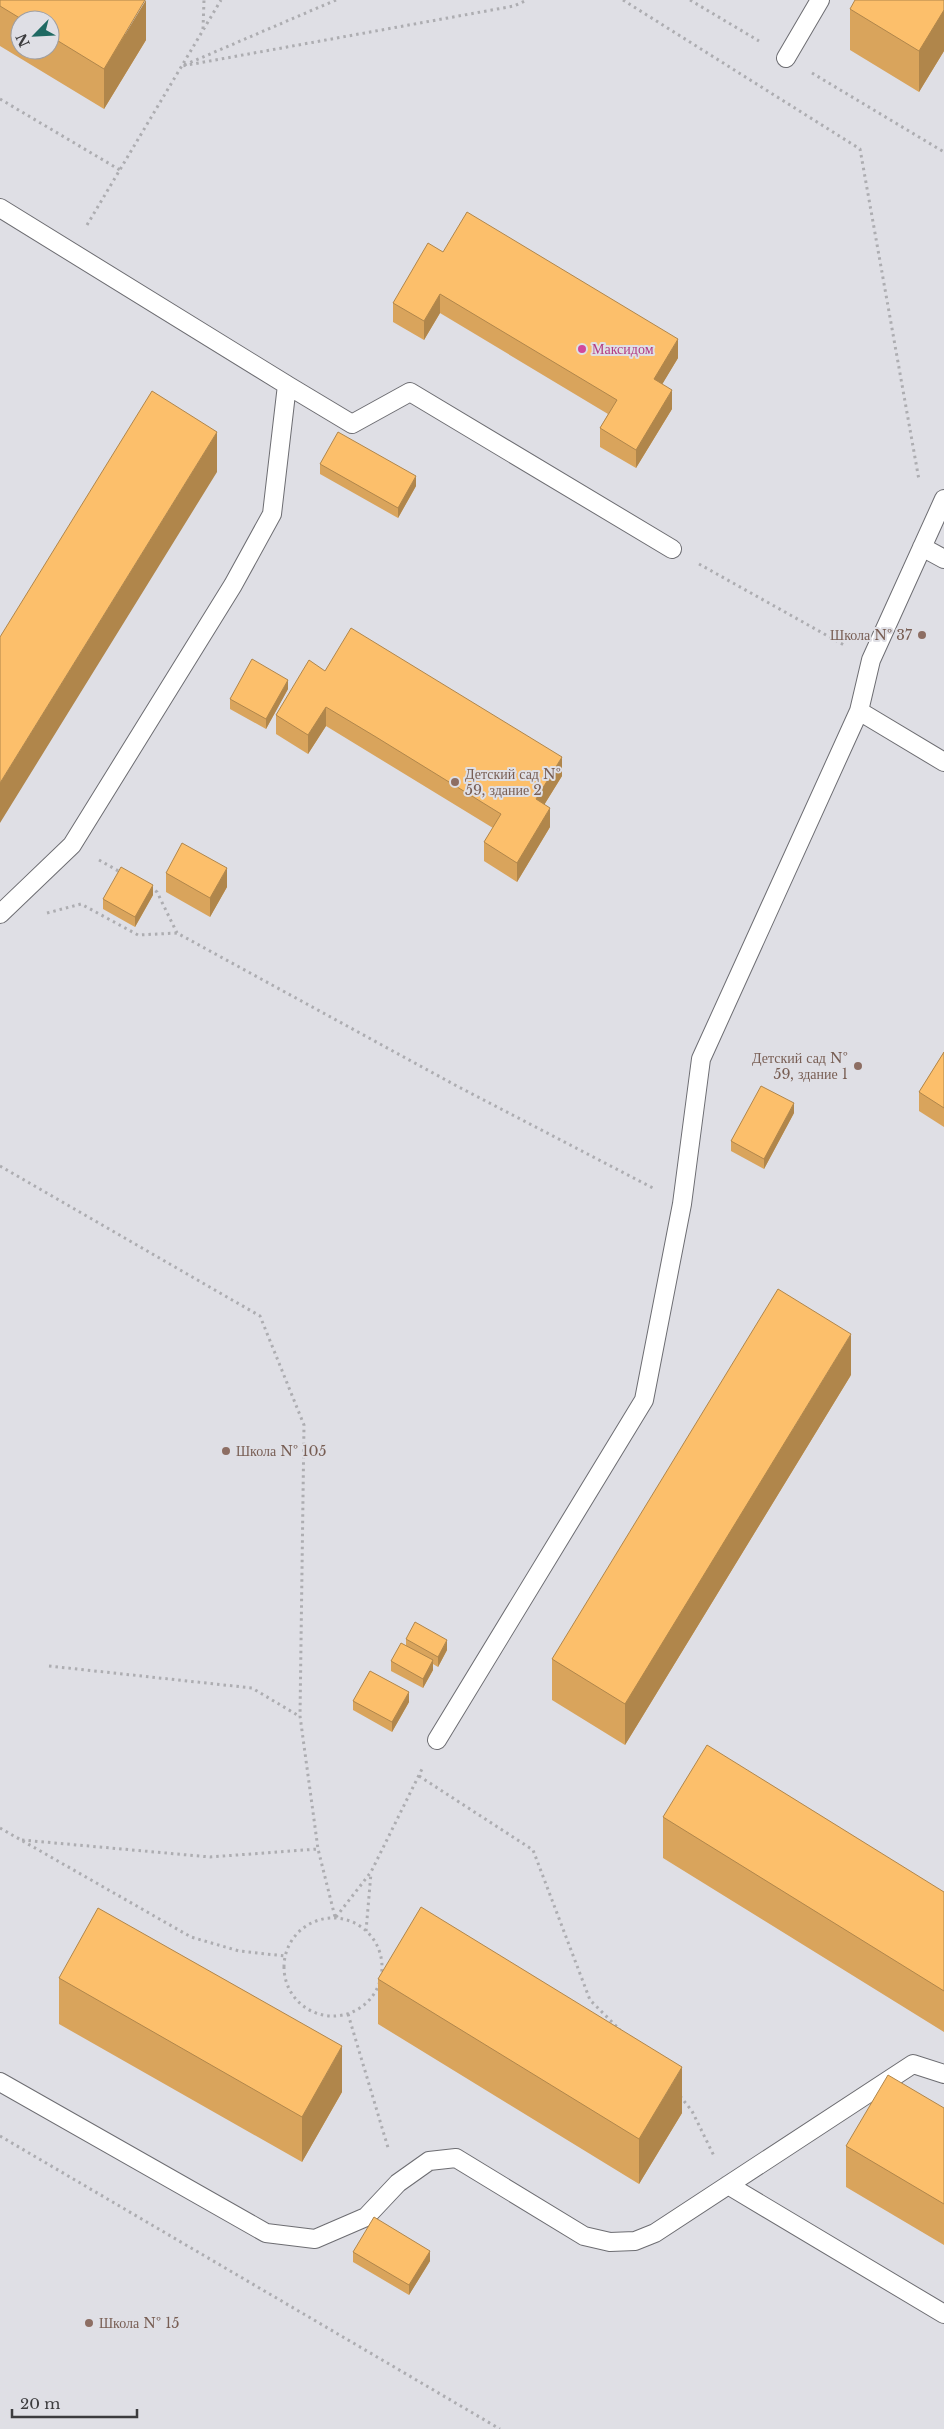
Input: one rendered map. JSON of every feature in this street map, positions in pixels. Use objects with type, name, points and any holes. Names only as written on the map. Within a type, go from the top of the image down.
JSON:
[{"type":"lane","points":[[786,58],[820,0]]},
{"type":"lane","points":[[0,208],[352,424],[410,392],[672,549]]},
{"type":"lane","points":[[0,914],[72,845],[228,593],[272,514],[287,385]]},
{"type":"lane","points":[[437,1740],[644,1400],[682,1204],[701,1059],[859,712],[871,660],[944,498]]},
{"type":"lane","points":[[922,547],[944,559]]},
{"type":"lane","points":[[859,712],[944,762]]},
{"type":"lane","points":[[0,2082],[266,2233],[314,2239],[366,2217],[398,2183],[429,2162],[456,2158],[584,2236],[610,2242],[635,2241],[655,2233],[913,2064],[944,2074]]},
{"type":"lane","points":[[728,2185],[944,2314]]},
{"type":"path","points":[[204,0],[204,30]]},
{"type":"path","points":[[71,252],[221,0]]},
{"type":"path","points":[[182,66],[336,0]]},
{"type":"path","points":[[182,66],[514,6],[527,0]]},
{"type":"path","points":[[623,0],[860,149],[920,483]]},
{"type":"path","points":[[690,0],[944,152]]},
{"type":"path","points":[[0,99],[120,170]]},
{"type":"path","points":[[672,549],[871,660]]},
{"type":"path","points":[[72,845],[123,873]]},
{"type":"path","points":[[149,887],[157,892],[177,933]]},
{"type":"path","points":[[46,914],[81,904],[138,935],[177,933],[455,1085],[682,1204]]},
{"type":"path","points":[[0,1166],[260,1316],[304,1425],[300,1716],[318,1849],[335,1917]]},
{"type":"path","points":[[49,1666],[252,1688],[300,1716]]},
{"type":"path","points":[[335,1917],[370,1872],[437,1740]]},
{"type":"path","points":[[419,1776],[533,1850],[590,2000],[624,2033]]},
{"type":"path","points":[[0,1828],[191,1937],[239,1951],[285,1956]]},
{"type":"path","points":[[20,1840],[210,1856],[318,1849]]},
{"type":"path","points":[[366,1930],[370,1872]]},
{"type":"path","points":[[335,1917],[352,1921],[366,1930],[377,1944],[382,1960],[381,1978],[375,1994],[363,2006],[348,2014],[332,2016],[315,2012],[300,2003],[289,1990],[284,1973],[285,1956],[292,1940],[303,1928],[318,1920],[335,1917]]},
{"type":"path","points":[[348,2014],[398,2183]]},
{"type":"path","points":[[674,2089],[692,2111],[728,2185]]},
{"type":"path","points":[[0,2136],[500,2429]]},
{"type":"building","points":[[0,0],[145,0],[104,69],[60,42],[60,10],[10,10],[10,12],[0,6]]},
{"type":"building","points":[[855,0],[944,0],[944,10],[919,51],[850,9]]},
{"type":"building","name":"Максидом","points":[[467,212],[678,339],[654,379],[672,390],[636,450],[600,428],[617,400],[440,294],[424,321],[393,303],[428,243],[443,252]]},
{"type":"building","points":[[152,391],[217,432],[0,783],[0,637]]},
{"type":"building","points":[[338,432],[416,476],[398,508],[320,464]]},
{"type":"building","points":[[351,628],[562,757],[536,799],[550,808],[517,863],[484,842],[501,814],[376,737],[326,707],[308,735],[276,715],[309,660],[325,671]]},
{"type":"building","points":[[252,659],[288,680],[266,719],[230,699]]},
{"type":"building","points":[[182,843],[227,868],[210,898],[166,873]]},
{"type":"building","points":[[121,867],[153,885],[135,917],[103,899]]},
{"type":"building","points":[[944,1052],[944,1108],[919,1092]]},
{"type":"building","points":[[761,1086],[794,1103],[764,1159],[731,1141]]},
{"type":"building","points":[[778,1289],[851,1334],[625,1704],[552,1659]]},
{"type":"building","points":[[415,1622],[447,1640],[438,1657],[406,1639]]},
{"type":"building","points":[[401,1643],[433,1660],[423,1679],[391,1661]]},
{"type":"building","points":[[370,1671],[409,1692],[392,1722],[353,1701]]},
{"type":"building","points":[[707,1745],[944,1892],[944,1991],[663,1817]]},
{"type":"building","points":[[421,1907],[682,2067],[639,2139],[378,1979]]},
{"type":"building","points":[[98,1908],[342,2046],[302,2117],[59,1978]]},
{"type":"building","points":[[888,2075],[944,2108],[944,2204],[846,2146]]},
{"type":"building","points":[[374,2217],[430,2251],[409,2285],[353,2252]]},
{"type":"place","name":"Максидом","points":[[582,349]]},
{"type":"place","name":"Школа № 37","points":[[922,635]]},
{"type":"place","name":"Детский сад № 59, здание 2","points":[[455,782]]},
{"type":"place","name":"Детский сад № 59, здание 1","points":[[858,1066]]},
{"type":"place","name":"Школа № 105","points":[[226,1451]]},
{"type":"place","name":"Школа № 15","points":[[89,2323]]}]
